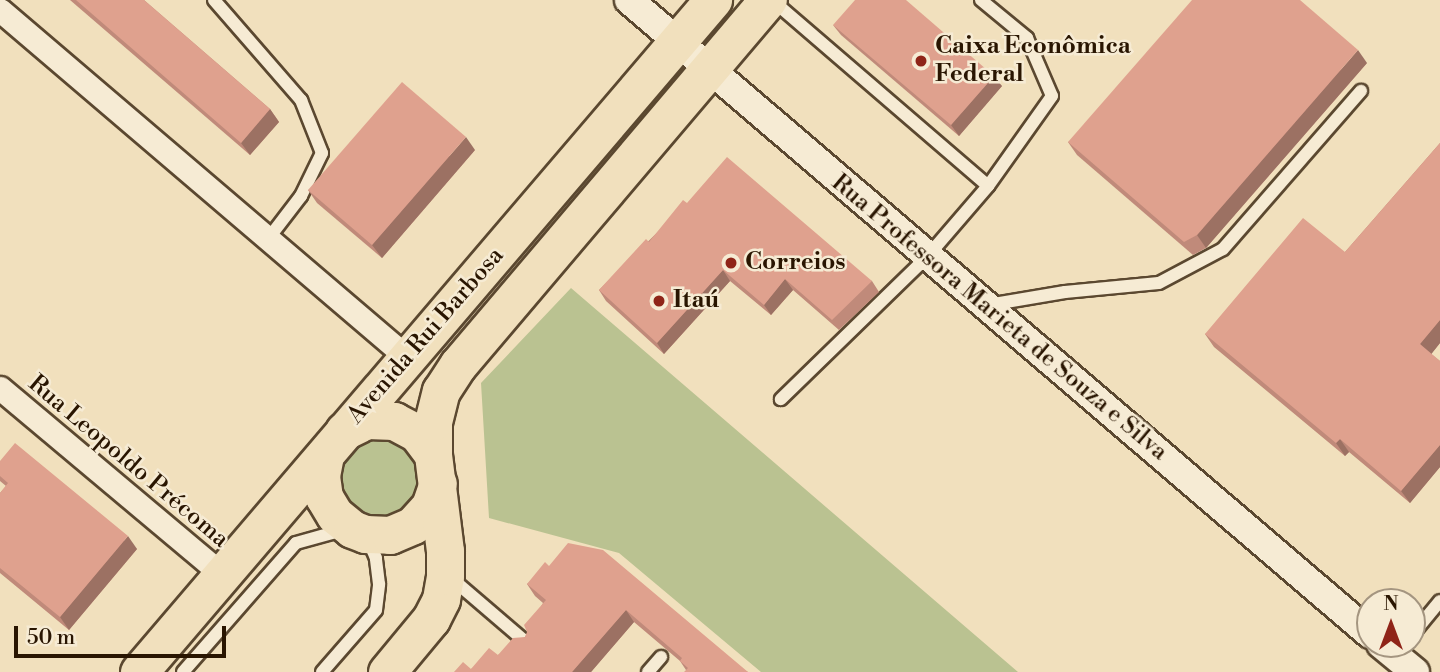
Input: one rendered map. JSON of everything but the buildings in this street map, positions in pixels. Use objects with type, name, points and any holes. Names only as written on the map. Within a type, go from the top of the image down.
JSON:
[{"type":"main road","name":"Avenida Rui Barbosa","points":[[139,672],[713,0]]},
{"type":"main road","name":"Avenida Rui Barbosa","points":[[387,672],[431,619],[441,599],[445,573],[433,422],[441,391],[458,365],[770,0]]},
{"type":"main road","points":[[368,420],[394,421],[417,433],[435,468],[430,506],[413,525],[390,535],[359,532],[335,515],[324,497],[321,476],[334,443],[368,420]]},
{"type":"street","name":"Rua Professora Marieta de Souza e Silva","points":[[629,0],[1356,622]]},
{"type":"street","points":[[0,10],[409,359]]},
{"type":"street","name":"Rua Leopoldo Précoma","points":[[0,388],[223,575]]},
{"type":"lane","points":[[214,0],[301,100],[322,153],[301,196],[268,239]]},
{"type":"lane","points":[[770,0],[988,186]]},
{"type":"lane","points":[[780,398],[927,257],[988,186],[1052,96],[1027,38],[981,0]]},
{"type":"lane","points":[[985,306],[1065,292],[1159,283],[1223,249],[1361,91]]},
{"type":"lane","points":[[183,672],[296,543],[332,530],[359,532],[377,571],[376,610],[322,672]]},
{"type":"lane","points":[[445,573],[527,643]]},
{"type":"lane","points":[[1426,619],[1440,601]]},
{"type":"lane","points":[[648,672],[661,657]]},
{"type":"green space","points":[[571,288],[1018,672],[761,672],[619,553],[489,518],[481,383]]},
{"type":"green space","points":[[392,432],[420,456],[421,491],[395,517],[376,519],[359,514],[345,502],[336,486],[343,450],[356,437]]},
{"type":"place","name":"Caixa Econômica Federal","points":[[921,61]]},
{"type":"place","name":"Correios","points":[[731,263]]},
{"type":"place","name":"Itaú","points":[[659,301]]}]
